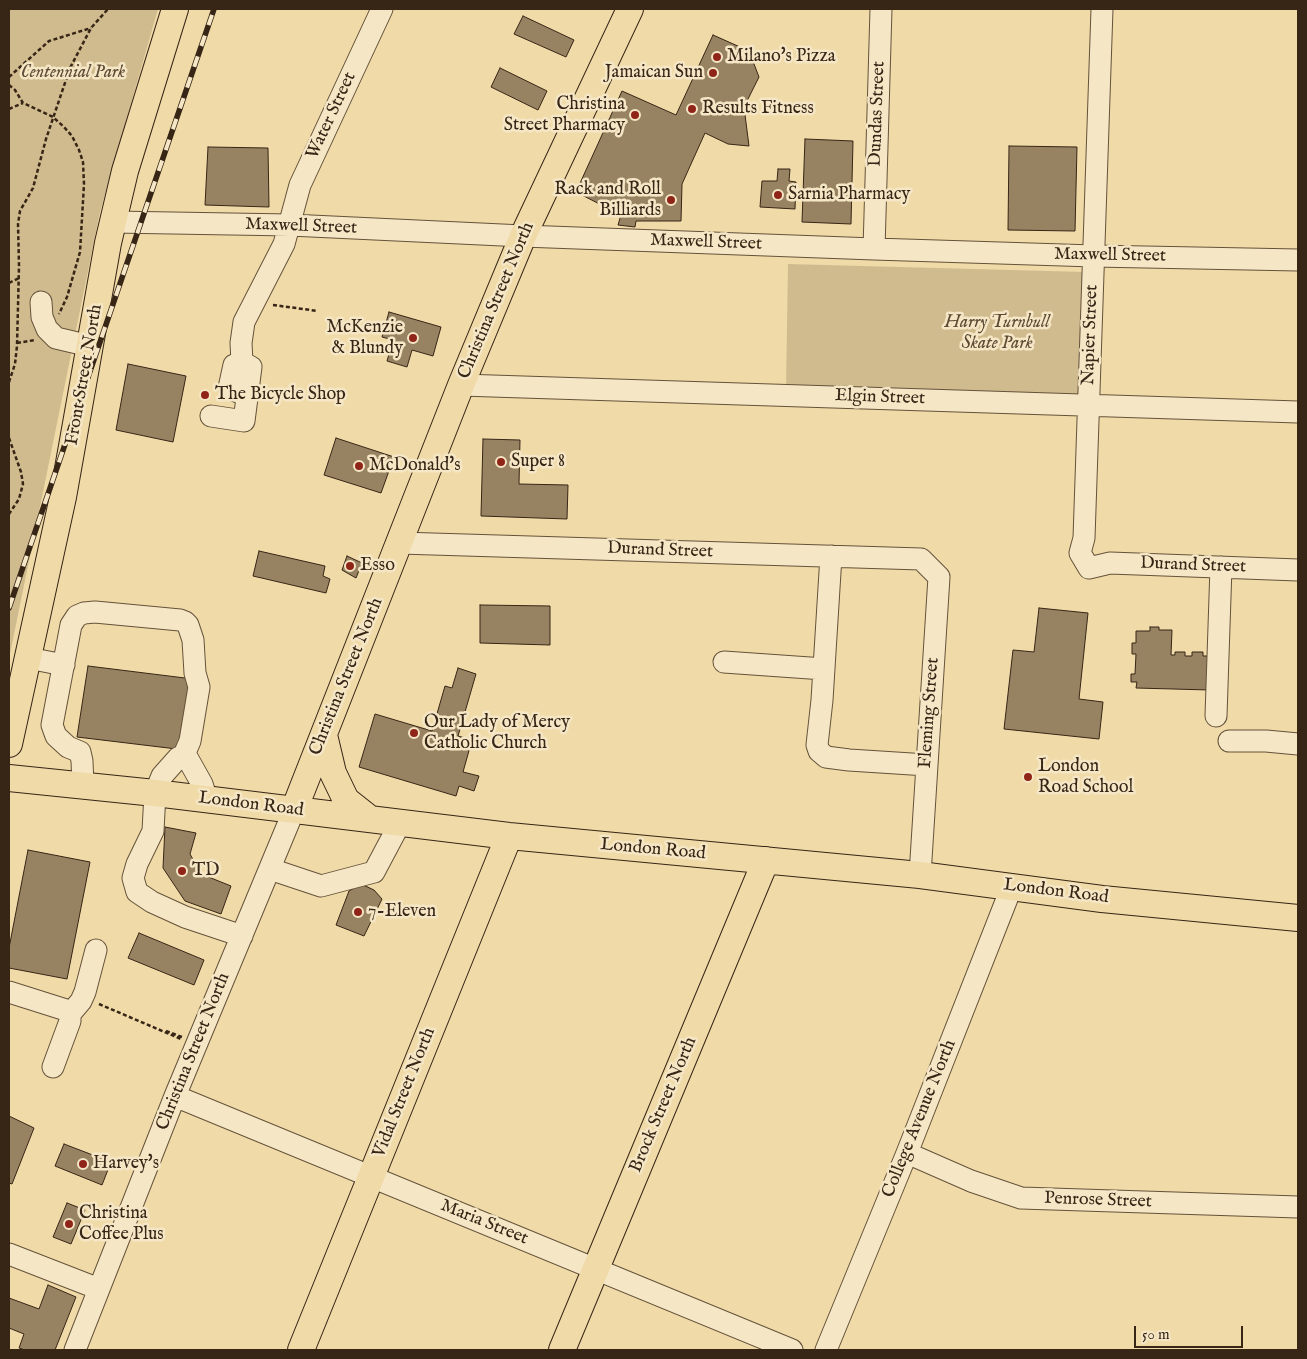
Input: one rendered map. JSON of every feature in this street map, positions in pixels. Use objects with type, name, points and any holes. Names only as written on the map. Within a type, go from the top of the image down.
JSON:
[{"type":"main road","name":"Front Street North","points":[[9,744],[63,497],[113,222],[125,171],[175,9]]},
{"type":"main road","name":"Christina Street North","points":[[294,810],[461,385],[523,236],[630,9]]},
{"type":"main road","points":[[324,735],[332,773],[346,800],[370,819]]},
{"type":"main road","name":"London Road","points":[[9,778],[509,836],[920,875],[1102,899],[1298,918]]},
{"type":"main road","name":"Vidal Street North","points":[[301,1350],[509,836]]},
{"type":"main road","name":"Brock Street North","points":[[562,1350],[766,860]]},
{"type":"street","name":"Water Street","points":[[211,416],[244,421],[251,368],[242,362],[241,343],[244,322],[284,244],[300,185],[382,9]]},
{"type":"street","name":"Dundas Street","points":[[874,250],[881,9]]},
{"type":"street","name":"Napier Street","points":[[1089,568],[1080,553],[1084,538],[1102,9]]},
{"type":"street","name":"Maxwell Street","points":[[113,222],[290,225],[874,250],[1298,260]]},
{"type":"street","points":[[41,302],[42,318],[47,329],[56,338],[90,346]]},
{"type":"street","name":"Elgin Street","points":[[461,385],[1298,412]]},
{"type":"street","name":"Durand Street","points":[[400,543],[921,559]]},
{"type":"street","points":[[831,556],[817,745],[819,751],[826,756],[849,760],[927,765]]},
{"type":"street","name":"Fleming Street","points":[[920,875],[939,577],[921,559]]},
{"type":"street","name":"Durand Street","points":[[1089,568],[1110,564],[1298,570]]},
{"type":"street","points":[[1216,716],[1221,567]]},
{"type":"street","points":[[83,786],[80,752],[68,747],[56,736],[52,725],[71,625],[77,616],[95,612],[185,622],[192,632],[194,673],[199,687],[190,741],[184,755],[178,758],[166,771],[155,794],[153,831],[137,864],[133,878],[138,892],[152,902],[185,917],[242,936]]},
{"type":"street","points":[[28,658],[64,665]]},
{"type":"street","points":[[724,662],[824,669]]},
{"type":"street","points":[[1229,742],[1266,741],[1298,744]]},
{"type":"street","points":[[184,755],[196,770],[207,800]]},
{"type":"street","name":"Christina Street North","points":[[75,1350],[175,1096],[192,1042],[242,936],[294,810]]},
{"type":"street","points":[[270,870],[321,886],[374,872],[400,823]]},
{"type":"street","name":"College Avenue North","points":[[826,1350],[907,1153],[1012,886]]},
{"type":"street","points":[[53,1067],[70,1021],[70,1014],[81,1001],[85,992],[96,950]]},
{"type":"street","points":[[9,992],[66,1010],[70,1014]]},
{"type":"street","name":"Maria Street","points":[[175,1096],[792,1350]]},
{"type":"street","name":"Penrose Street","points":[[907,1153],[971,1180],[1021,1198],[1298,1206]]},
{"type":"street","points":[[9,1254],[99,1289]]},
{"type":"path","points":[[9,382],[15,364],[17,343],[18,224],[20,211],[33,188],[53,117],[70,68],[91,28],[108,9]]},
{"type":"path","points":[[9,77],[49,41],[91,28]]},
{"type":"path","points":[[9,85],[15,90],[23,103],[53,117],[64,127],[79,150],[83,162],[84,184],[81,243],[64,305],[54,321],[35,341],[17,343]]},
{"type":"path","points":[[9,109],[23,103]]},
{"type":"path","points":[[9,283],[19,278]]},
{"type":"path","points":[[279,306],[318,311]]},
{"type":"path","points":[[9,438],[21,472],[23,484],[19,499],[9,514]]},
{"type":"path","points":[[192,1042],[97,1003],[192,1042]]},
{"type":"green space","name":"Centennial Park","points":[[9,9],[158,9],[100,212],[9,659]]},
{"type":"green space","name":"Harry Turnbull Skate Park","points":[[788,264],[1085,272],[1081,400],[786,389]]},
{"type":"building","points":[[523,16],[574,40],[566,57],[514,34]]},
{"type":"building","points":[[713,35],[749,51],[759,77],[744,107],[749,146],[728,144],[705,133],[682,184],[681,221],[636,221],[635,227],[618,225],[621,215],[576,192],[622,91],[676,115]]},
{"type":"building","points":[[500,68],[547,91],[538,110],[491,87]]},
{"type":"building","points":[[805,139],[853,141],[851,224],[802,222]]},
{"type":"building","points":[[1009,146],[1077,147],[1075,231],[1008,230]]},
{"type":"building","points":[[208,147],[268,148],[269,207],[205,205]]},
{"type":"building","name":"Sarnia Pharmacy","points":[[778,169],[790,169],[789,181],[796,182],[795,209],[760,207],[762,181],[777,181]]},
{"type":"building","name":"McKenzie & Blundy","points":[[389,312],[441,327],[433,356],[412,350],[407,367],[387,361],[393,340],[382,337]]},
{"type":"building","points":[[128,364],[186,376],[173,442],[116,430]]},
{"type":"building","name":"McDonald's","points":[[336,438],[394,457],[381,493],[324,475]]},
{"type":"building","name":"Super 8","points":[[483,439],[520,440],[519,484],[568,485],[567,519],[481,516]]},
{"type":"building","points":[[259,551],[325,566],[323,576],[330,579],[326,593],[253,576]]},
{"type":"building","points":[[347,556],[362,563],[356,578],[342,570]]},
{"type":"building","points":[[480,605],[550,606],[550,645],[480,643]]},
{"type":"building","name":"London Road School","points":[[1039,608],[1088,613],[1079,699],[1103,702],[1099,739],[1004,729],[1013,650],[1034,652]]},
{"type":"building","points":[[1150,627],[1159,627],[1159,630],[1172,630],[1171,655],[1175,655],[1175,652],[1185,652],[1185,656],[1192,656],[1192,652],[1203,652],[1203,656],[1211,656],[1210,690],[1136,688],[1137,682],[1131,682],[1131,674],[1135,674],[1136,654],[1132,654],[1132,643],[1136,643],[1136,631],[1150,631]]},
{"type":"building","points":[[88,666],[193,679],[185,750],[77,737]]},
{"type":"building","name":"Our Lady of Mercy Catholic Church","points":[[458,668],[476,674],[458,736],[472,740],[463,772],[479,776],[474,791],[459,786],[456,796],[359,767],[375,714],[432,731],[445,686],[452,688]]},
{"type":"building","name":"TD","points":[[165,827],[196,833],[190,854],[201,874],[231,886],[221,914],[185,901],[163,868]]},
{"type":"building","points":[[28,850],[90,862],[67,979],[9,968],[9,948]]},
{"type":"building","name":"7-Eleven","points":[[361,884],[374,890],[382,899],[364,936],[336,925],[349,891]]},
{"type":"building","points":[[139,933],[204,960],[194,985],[128,958]]},
{"type":"building","points":[[9,1116],[34,1128],[12,1184],[9,1183]]},
{"type":"building","name":"Harvey's","points":[[64,1144],[111,1162],[102,1185],[55,1166]]},
{"type":"building","name":"Christina Coffee Plus","points":[[67,1203],[85,1210],[71,1244],[53,1237]]},
{"type":"building","points":[[48,1285],[76,1297],[55,1350],[25,1350],[19,1348],[24,1334],[9,1328],[9,1298],[39,1309]]},
{"type":"railway","points":[[9,608],[214,9]]},
{"type":"place","name":"Milano's Pizza","points":[[717,57]]},
{"type":"place","name":"Jamaican Sun","points":[[713,73]]},
{"type":"place","name":"Results Fitness","points":[[692,109]]},
{"type":"place","name":"Christina Street Pharmacy","points":[[635,115]]},
{"type":"place","name":"Sarnia Pharmacy","points":[[778,195]]},
{"type":"place","name":"Rack and Roll Billiards","points":[[671,200]]},
{"type":"place","name":"McKenzie & Blundy","points":[[413,338]]},
{"type":"place","name":"The Bicycle Shop","points":[[205,395]]},
{"type":"place","name":"Super 8","points":[[501,462]]},
{"type":"place","name":"McDonald's","points":[[359,466]]},
{"type":"place","name":"Esso","points":[[350,566]]},
{"type":"place","name":"Our Lady of Mercy Catholic Church","points":[[414,733]]},
{"type":"place","name":"London Road School","points":[[1028,777]]},
{"type":"place","name":"TD","points":[[182,871]]},
{"type":"place","name":"7-Eleven","points":[[358,912]]},
{"type":"place","name":"Harvey's","points":[[83,1164]]},
{"type":"place","name":"Christina Coffee Plus","points":[[69,1224]]}]
